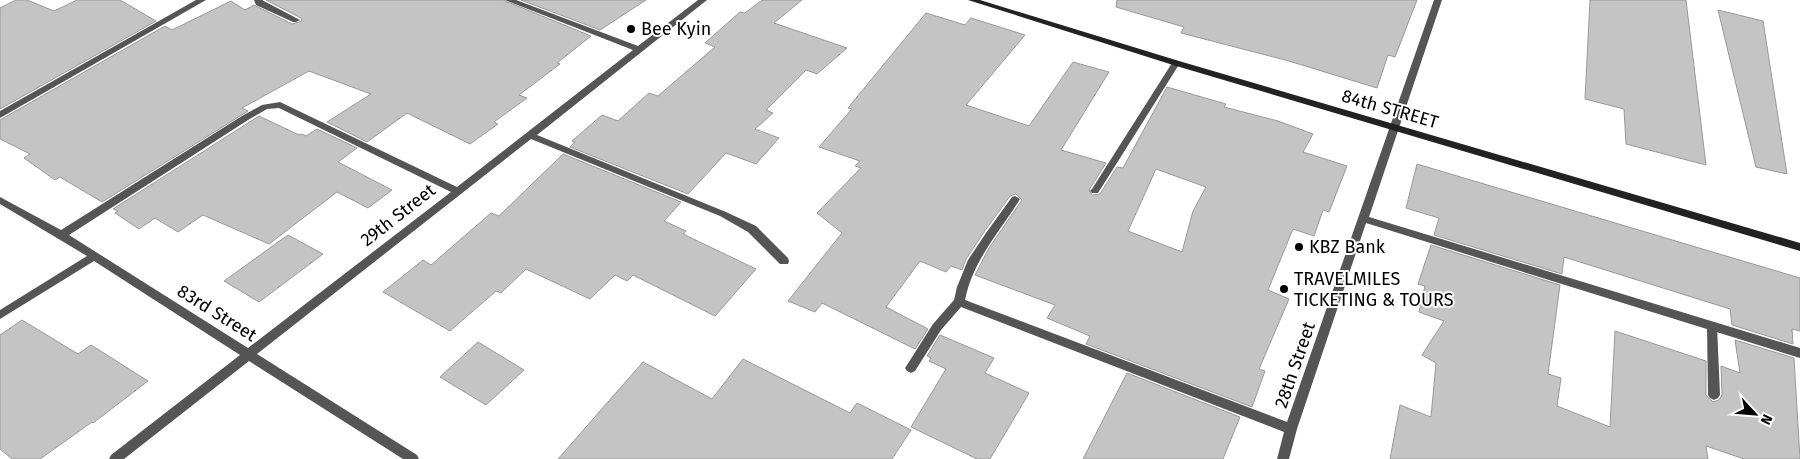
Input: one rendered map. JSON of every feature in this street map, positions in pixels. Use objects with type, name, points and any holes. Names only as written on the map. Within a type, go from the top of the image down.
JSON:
[{"type":"main road","name":"84th STREET","points":[[972,0],[1176,63],[1800,247]]},
{"type":"street","points":[[0,115],[202,0]]},
{"type":"street","points":[[258,0],[260,3],[296,20]]},
{"type":"street","points":[[509,0],[638,49]]},
{"type":"street","name":"29th Street","points":[[115,459],[702,0]]},
{"type":"street","name":"28th Street","points":[[1283,459],[1291,429],[1364,219],[1393,126],[1438,0]]},
{"type":"street","points":[[1095,191],[1176,63]]},
{"type":"street","points":[[61,235],[245,118],[265,107],[280,105],[458,191]]},
{"type":"street","points":[[529,135],[723,214],[752,229],[784,261]]},
{"type":"street","points":[[911,368],[937,327],[959,302],[961,289],[970,265],[1015,199]]},
{"type":"street","name":"83rd Street","points":[[0,200],[61,235],[413,459]]},
{"type":"street","points":[[1364,219],[1800,353]]},
{"type":"street","points":[[0,315],[94,256]]},
{"type":"street","points":[[959,302],[1291,429]]},
{"type":"street","points":[[1712,326],[1714,395]]},
{"type":"building","points":[[16,0],[27,0],[54,11],[77,0],[120,0],[156,21],[0,109],[0,8]]},
{"type":"building","points":[[266,0],[503,0],[591,36],[557,63],[560,64],[519,95],[527,98],[494,122],[498,124],[470,144],[407,113],[367,142],[327,122],[371,94],[309,71],[242,108],[248,111],[102,202],[60,177],[55,180],[24,158],[30,154],[0,139],[0,120],[165,26],[172,30],[231,1],[245,10],[254,5],[292,24],[302,21],[301,18]]},
{"type":"building","points":[[521,0],[646,0],[600,30]]},
{"type":"building","points":[[762,0],[802,0],[774,23],[847,48],[817,74],[806,70],[766,110],[773,113],[755,129],[779,138],[756,164],[726,153],[688,194],[570,147],[575,142],[572,141],[602,115],[618,121],[649,93],[658,96],[715,47],[705,43],[740,12],[745,13]]},
{"type":"building","points":[[1117,0],[1417,0],[1395,57],[1388,55],[1377,88],[1289,61],[1181,33],[1184,27],[1116,7]]},
{"type":"building","points":[[1590,0],[1686,0],[1706,165],[1626,144],[1624,109],[1585,99]]},
{"type":"building","points":[[1718,10],[1763,21],[1787,174],[1756,167]]},
{"type":"building","points":[[926,13],[965,25],[971,18],[1025,35],[966,105],[1029,126],[1073,62],[1109,72],[1061,150],[1106,163],[1089,190],[1092,195],[1100,194],[1117,167],[1123,168],[1167,87],[1226,104],[1224,107],[1278,121],[1313,134],[1303,152],[1347,166],[1329,212],[1323,210],[1314,236],[1293,229],[1268,290],[1289,299],[1259,369],[1265,371],[1252,407],[1086,344],[1090,336],[1047,318],[1055,305],[975,275],[989,248],[1022,200],[1016,194],[1010,196],[984,232],[966,259],[962,270],[951,266],[946,272],[920,261],[886,307],[928,329],[915,349],[822,303],[815,312],[788,301],[842,233],[817,213],[861,168],[855,166],[860,161],[819,147],[852,109],[848,108]],"holes":[[[1156,169],[1206,187],[1193,211],[1182,252],[1128,231]]]},
{"type":"building","points":[[259,116],[299,135],[306,136],[317,129],[357,148],[338,162],[392,190],[368,208],[337,192],[269,244],[203,215],[178,232],[155,218],[139,229],[115,213],[118,211],[113,209]]},
{"type":"building","points":[[563,154],[681,202],[664,221],[686,231],[683,234],[756,269],[715,316],[633,275],[627,281],[615,275],[590,299],[526,269],[501,293],[496,291],[450,331],[383,292],[423,260],[431,265],[491,213],[499,216]]},
{"type":"building","points":[[1417,164],[1800,278],[1800,331],[1792,329],[1793,344],[1732,325],[1730,309],[1564,257],[1562,274],[1434,235],[1439,218],[1406,208]]},
{"type":"building","points":[[288,235],[323,254],[259,302],[224,281]]},
{"type":"building","points":[[1431,245],[1560,285],[1548,374],[1561,378],[1557,406],[1610,427],[1615,331],[1706,361],[1706,395],[1713,402],[1719,400],[1722,395],[1721,366],[1740,373],[1735,340],[1794,358],[1800,459],[1744,459],[1706,446],[1708,459],[1390,459],[1400,405],[1431,417],[1436,363],[1422,355],[1444,321],[1419,312],[1425,286],[1418,284]]},
{"type":"building","points":[[22,320],[78,354],[91,345],[148,381],[93,423],[40,459],[12,459],[0,449],[0,335]]},
{"type":"building","points":[[940,335],[994,358],[985,373],[1029,393],[990,459],[977,459],[911,427],[946,369],[929,361],[931,358],[927,356]]},
{"type":"building","points":[[478,342],[524,370],[486,405],[440,377]]},
{"type":"building","points":[[743,359],[850,413],[857,403],[911,430],[892,459],[558,459],[643,362],[712,399]]},
{"type":"building","points":[[1127,373],[1240,417],[1223,459],[1083,459]]},
{"type":"place","name":"Bee Kyin","points":[[631,29]]},
{"type":"place","name":"KBZ Bank","points":[[1299,247]]},
{"type":"place","name":"TRAVELMILES TICKETING & TOURS","points":[[1284,289]]}]
